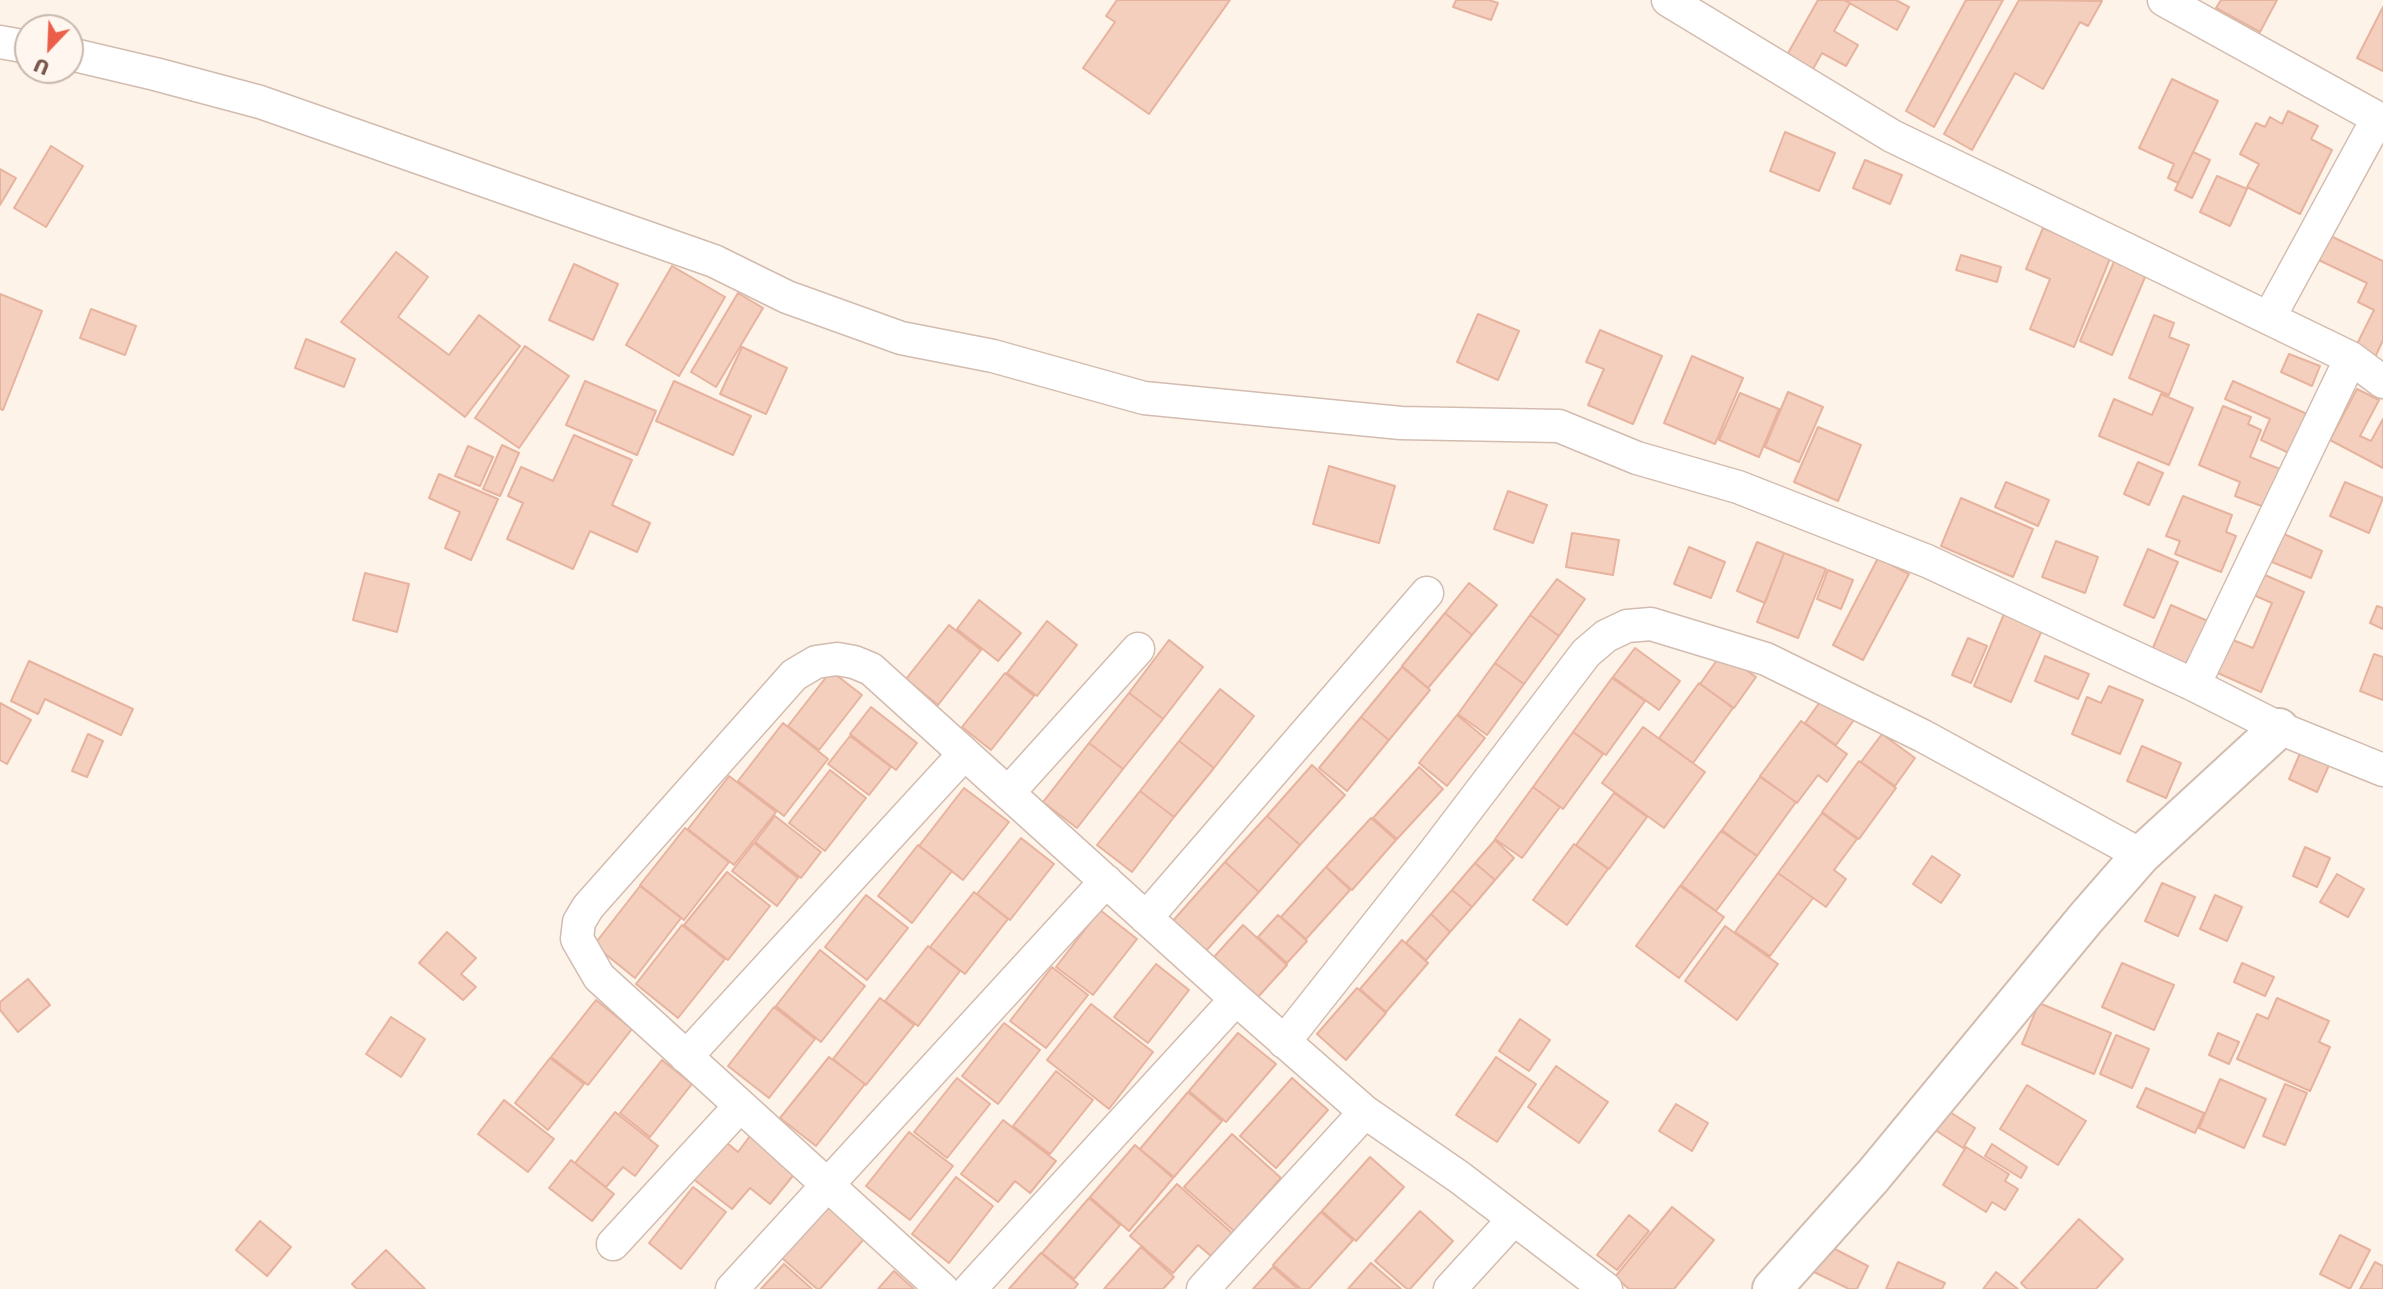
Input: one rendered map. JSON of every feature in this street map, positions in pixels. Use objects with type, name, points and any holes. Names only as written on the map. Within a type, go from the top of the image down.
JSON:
[{"type":"street","points":[[1668,0],[1892,136],[2351,358],[2383,382]]},
{"type":"street","points":[[2164,0],[2198,8],[2381,119],[2269,318]]},
{"type":"street","points":[[84,57],[260,102],[714,261],[787,297],[901,338],[993,356],[1144,398],[1401,423],[1559,426],[1637,458],[1738,487],[1927,561],[2194,685],[2279,728],[2383,770]]},
{"type":"street","points":[[2194,685],[2351,358]]},
{"type":"street","points":[[1146,918],[1427,593]]},
{"type":"street","points":[[1284,1042],[1433,854],[1586,653],[1606,636],[1628,626],[1651,624],[1766,659],[1923,736],[2141,855]]},
{"type":"street","points":[[1008,793],[1138,649]]},
{"type":"street","points":[[942,1289],[598,977],[577,939],[579,922],[588,907],[794,675],[816,662],[837,659],[871,669],[1365,1112],[1459,1177],[1606,1289]]},
{"type":"street","points":[[1772,1289],[1873,1176],[2141,855],[2279,728]]},
{"type":"street","points":[[686,1057],[964,754]]},
{"type":"street","points":[[732,1289],[1106,881]]},
{"type":"street","points":[[970,1289],[1236,999]]},
{"type":"street","points":[[613,1244],[740,1106]]},
{"type":"street","points":[[1203,1289],[1365,1112]]},
{"type":"street","points":[[1450,1289],[1514,1219]]},
{"type":"building","points":[[1117,0],[1230,0],[1149,114],[1083,68],[1115,22],[1106,16]]},
{"type":"building","points":[[1456,0],[1489,0],[1498,3],[1491,20],[1453,7]]},
{"type":"building","points":[[1818,0],[1844,0],[1850,3],[1834,31],[1858,45],[1846,66],[1822,53],[1809,76],[1783,62]]},
{"type":"building","points":[[1844,0],[1896,0],[1909,7],[1897,30]]},
{"type":"building","points":[[1966,0],[2003,0],[1934,127],[1906,111]]},
{"type":"building","points":[[2019,0],[2102,1],[2088,26],[2080,22],[2043,89],[2015,73],[1972,150],[1944,134]]},
{"type":"building","points":[[2221,0],[2277,0],[2260,32],[2216,8]]},
{"type":"building","points":[[2383,7],[2383,71],[2357,58]]},
{"type":"building","points":[[2172,79],[2218,101],[2178,183],[2168,178],[2174,164],[2139,148]]},
{"type":"building","points":[[2288,111],[2318,126],[2311,139],[2332,150],[2300,214],[2247,187],[2259,164],[2240,154],[2256,123],[2265,127],[2270,117],[2282,124]]},
{"type":"building","points":[[1785,132],[1835,153],[1819,191],[1770,171]]},
{"type":"building","points":[[51,146],[83,166],[46,227],[14,208]]},
{"type":"building","points":[[2193,152],[2210,160],[2192,198],[2175,190]]},
{"type":"building","points":[[1865,160],[1902,175],[1890,204],[1853,188]]},
{"type":"building","points":[[0,169],[16,178],[0,205]]},
{"type":"building","points":[[2217,176],[2247,189],[2230,226],[2200,212]]},
{"type":"building","points":[[2043,228],[2111,256],[2074,347],[2030,329],[2050,279],[2026,269]]},
{"type":"building","points":[[2318,230],[2383,261],[2383,340],[2373,362],[2353,352],[2374,310],[2358,302],[2367,283],[2306,254]]},
{"type":"building","points":[[396,252],[428,277],[398,317],[449,355],[479,315],[520,346],[465,417],[341,322]]},
{"type":"building","points":[[1961,255],[2001,267],[1997,282],[1956,270]]},
{"type":"building","points":[[2116,257],[2148,270],[2112,355],[2080,341]]},
{"type":"building","points":[[574,264],[618,284],[593,340],[549,320]]},
{"type":"building","points":[[672,266],[725,297],[679,376],[626,345]]},
{"type":"building","points":[[738,293],[763,308],[716,387],[691,372]]},
{"type":"building","points":[[0,294],[42,311],[3,410],[0,409]]},
{"type":"building","points":[[91,309],[136,326],[125,355],[80,338]]},
{"type":"building","points":[[1478,314],[1519,331],[1498,380],[1457,362]]},
{"type":"building","points":[[2154,315],[2174,323],[2169,337],[2189,345],[2169,395],[2129,378]]},
{"type":"building","points":[[1600,330],[1662,356],[1633,424],[1588,405],[1604,369],[1586,362]]},
{"type":"building","points":[[306,339],[355,359],[344,387],[295,368]]},
{"type":"building","points":[[525,346],[569,376],[519,448],[475,418]]},
{"type":"building","points":[[742,347],[787,368],[766,414],[720,394]]},
{"type":"building","points":[[2289,354],[2320,366],[2312,386],[2281,372]]},
{"type":"building","points":[[1692,356],[1743,378],[1715,444],[1664,423]]},
{"type":"building","points":[[585,381],[656,411],[637,455],[566,425]]},
{"type":"building","points":[[674,381],[751,416],[733,455],[656,421]]},
{"type":"building","points":[[2233,381],[2307,414],[2289,453],[2261,440],[2270,419],[2225,399]]},
{"type":"building","points":[[2357,389],[2379,400],[2360,436],[2371,441],[2383,419],[2383,468],[2330,440]]},
{"type":"building","points":[[1788,392],[1823,407],[1799,462],[1765,447]]},
{"type":"building","points":[[1740,393],[1779,409],[1759,457],[1719,440]]},
{"type":"building","points":[[2161,394],[2193,408],[2169,465],[2099,436],[2114,399],[2152,415]]},
{"type":"building","points":[[2223,406],[2251,417],[2248,424],[2261,430],[2250,457],[2280,469],[2264,507],[2235,496],[2240,482],[2199,465]]},
{"type":"building","points":[[1818,427],[1861,445],[1838,501],[1794,482]]},
{"type":"building","points":[[574,435],[632,460],[612,505],[650,523],[637,552],[590,531],[573,569],[507,539],[523,503],[508,496],[521,467],[553,481]]},
{"type":"building","points":[[502,445],[519,453],[500,496],[483,489]]},
{"type":"building","points":[[468,446],[493,457],[480,486],[455,476]]},
{"type":"building","points":[[2138,462],[2163,473],[2149,505],[2124,494]]},
{"type":"building","points":[[1329,466],[1395,486],[1379,543],[1313,524]]},
{"type":"building","points":[[439,474],[498,499],[471,560],[445,548],[460,512],[429,498]]},
{"type":"building","points":[[2006,482],[2049,500],[2038,526],[1995,507]]},
{"type":"building","points":[[2345,482],[2383,498],[2369,533],[2330,516]]},
{"type":"building","points":[[1508,491],[1547,505],[1533,543],[1494,529]]},
{"type":"building","points":[[2183,496],[2232,515],[2226,532],[2236,536],[2221,572],[2175,554],[2180,541],[2166,536]]},
{"type":"building","points":[[1961,498],[2033,529],[2013,577],[1941,546]]},
{"type":"building","points":[[1572,533],[1619,540],[1613,575],[1566,567]]},
{"type":"building","points":[[2284,534],[2322,551],[2311,578],[2272,562]]},
{"type":"building","points":[[2056,541],[2098,557],[2085,593],[2042,577]]},
{"type":"building","points":[[1757,542],[1784,553],[1765,603],[1737,591]]},
{"type":"building","points":[[1689,547],[1725,562],[1711,598],[1674,584]]},
{"type":"building","points":[[2148,549],[2178,562],[2154,618],[2124,605]]},
{"type":"building","points":[[1784,553],[1826,569],[1798,638],[1757,622]]},
{"type":"building","points":[[1878,558],[1909,574],[1863,660],[1833,645]]},
{"type":"building","points":[[1828,570],[1853,580],[1841,609],[1817,599]]},
{"type":"building","points":[[2258,572],[2304,592],[2261,692],[2213,671],[2228,638],[2253,648],[2272,603],[2249,593]]},
{"type":"building","points":[[365,573],[409,584],[397,632],[353,620]]},
{"type":"building","points":[[1557,579],[1585,599],[1559,636],[1530,615]]},
{"type":"building","points":[[1469,583],[1497,605],[1472,635],[1445,613]]},
{"type":"building","points":[[979,600],[1021,633],[998,661],[957,629]]},
{"type":"building","points":[[2171,605],[2210,622],[2191,666],[2152,650]]},
{"type":"building","points":[[2377,606],[2383,608],[2383,629],[2370,623]]},
{"type":"building","points":[[1445,613],[1472,635],[1428,688],[1402,666]]},
{"type":"building","points":[[2004,614],[2042,630],[2011,702],[1974,686]]},
{"type":"building","points":[[1530,615],[1559,636],[1524,684],[1495,663]]},
{"type":"building","points":[[1047,621],[1077,645],[1037,696],[1007,673]]},
{"type":"building","points":[[949,625],[981,650],[938,705],[906,679]]},
{"type":"building","points":[[1968,638],[1987,646],[1971,683],[1952,675]]},
{"type":"building","points":[[1169,640],[1203,667],[1163,719],[1129,693]]},
{"type":"building","points":[[1635,648],[1680,681],[1659,710],[1613,677]]},
{"type":"building","points":[[1722,653],[1756,677],[1734,708],[1700,684]]},
{"type":"building","points":[[2374,654],[2383,657],[2383,700],[2360,691]]},
{"type":"building","points":[[2045,656],[2089,674],[2078,699],[2035,681]]},
{"type":"building","points":[[29,661],[133,709],[121,735],[45,699],[38,714],[11,701]]},
{"type":"building","points":[[1495,663],[1524,684],[1487,735],[1458,714]]},
{"type":"building","points":[[1402,667],[1430,690],[1389,740],[1361,717]]},
{"type":"building","points":[[831,671],[862,695],[819,750],[788,726]]},
{"type":"building","points":[[1005,673],[1034,696],[991,750],[962,727]]},
{"type":"building","points":[[1612,678],[1645,701],[1606,755],[1573,732]]},
{"type":"building","points":[[1699,683],[1733,708],[1693,763],[1659,738]]},
{"type":"building","points":[[2109,686],[2143,700],[2120,754],[2072,734],[2087,697],[2101,703]]},
{"type":"building","points":[[1220,689],[1254,716],[1214,768],[1179,741]]},
{"type":"building","points":[[1129,693],[1163,719],[1123,769],[1089,743]]},
{"type":"building","points":[[1825,695],[1856,717],[1836,745],[1805,723]]},
{"type":"building","points":[[0,703],[31,720],[7,764],[0,760]]},
{"type":"building","points":[[871,707],[917,743],[896,770],[850,734]]},
{"type":"building","points":[[1457,715],[1485,738],[1447,786],[1419,763]]},
{"type":"building","points":[[1361,717],[1389,740],[1347,791],[1319,768]]},
{"type":"building","points":[[1801,721],[1847,754],[1827,782],[1818,775],[1797,803],[1760,776]]},
{"type":"building","points":[[783,723],[828,759],[784,816],[738,781]]},
{"type":"building","points":[[1643,727],[1705,772],[1664,828],[1602,783]]},
{"type":"building","points":[[1573,732],[1603,754],[1563,809],[1533,787]]},
{"type":"building","points":[[88,734],[103,741],[87,777],[72,771]]},
{"type":"building","points":[[1882,734],[1915,758],[1895,786],[1861,762]]},
{"type":"building","points":[[850,736],[891,767],[869,795],[828,764]]},
{"type":"building","points":[[1179,741],[1214,768],[1174,817],[1140,791]]},
{"type":"building","points":[[1089,743],[1123,769],[1077,828],[1043,802]]},
{"type":"building","points":[[2142,746],[2181,763],[2166,798],[2127,781]]},
{"type":"building","points":[[2301,751],[2330,763],[2317,792],[2289,779]]},
{"type":"building","points":[[1859,761],[1896,788],[1859,839],[1822,812]]},
{"type":"building","points":[[1312,765],[1345,795],[1300,845],[1267,816]]},
{"type":"building","points":[[1419,767],[1443,789],[1397,839],[1373,818]]},
{"type":"building","points":[[830,770],[866,798],[825,851],[789,823]]},
{"type":"building","points":[[729,776],[776,812],[734,865],[688,829]]},
{"type":"building","points":[[1760,777],[1796,802],[1757,856],[1722,830]]},
{"type":"building","points":[[1533,787],[1560,807],[1522,858],[1495,839]]},
{"type":"building","points":[[964,788],[1009,822],[963,880],[919,846]]},
{"type":"building","points":[[1140,791],[1174,817],[1132,872],[1097,845]]},
{"type":"building","points":[[1614,793],[1647,817],[1609,869],[1576,845]]},
{"type":"building","points":[[1822,813],[1857,839],[1834,870],[1846,879],[1826,907],[1778,873]]},
{"type":"building","points":[[775,816],[821,852],[801,878],[755,842]]},
{"type":"building","points":[[1267,816],[1300,845],[1259,892],[1225,862]]},
{"type":"building","points":[[1371,818],[1396,840],[1352,890],[1326,867]]},
{"type":"building","points":[[685,828],[729,862],[684,920],[640,885]]},
{"type":"building","points":[[1721,831],[1757,856],[1716,911],[1681,885]]},
{"type":"building","points":[[1021,838],[1054,864],[1010,920],[977,894]]},
{"type":"building","points":[[1495,840],[1514,858],[1495,880],[1475,863]]},
{"type":"building","points":[[754,843],[798,878],[777,906],[732,871]]},
{"type":"building","points":[[1574,844],[1608,869],[1567,925],[1533,900]]},
{"type":"building","points":[[918,845],[952,871],[912,923],[878,896]]},
{"type":"building","points":[[2305,847],[2330,858],[2317,887],[2293,876]]},
{"type":"building","points":[[1932,856],[1960,875],[1941,903],[1913,884]]},
{"type":"building","points":[[1225,862],[1259,892],[1204,953],[1171,923]]},
{"type":"building","points":[[1475,863],[1495,880],[1472,907],[1452,890]]},
{"type":"building","points":[[1326,867],[1350,890],[1306,939],[1281,917]]},
{"type":"building","points":[[727,872],[770,906],[728,960],[684,925]]},
{"type":"building","points":[[1778,873],[1813,898],[1770,956],[1735,932]]},
{"type":"building","points":[[2337,874],[2364,889],[2348,917],[2320,902]]},
{"type":"building","points":[[2162,883],[2195,897],[2178,936],[2145,921]]},
{"type":"building","points":[[640,886],[681,918],[635,978],[594,945]]},
{"type":"building","points":[[1680,886],[1724,917],[1679,978],[1636,946]]},
{"type":"building","points":[[1452,890],[1472,907],[1450,932],[1431,914]]},
{"type":"building","points":[[974,892],[1008,919],[965,974],[930,947]]},
{"type":"building","points":[[866,895],[908,928],[867,980],[825,947]]},
{"type":"building","points":[[2215,895],[2242,907],[2227,941],[2200,929]]},
{"type":"building","points":[[1100,910],[1137,939],[1093,995],[1056,967]]},
{"type":"building","points":[[1431,914],[1450,932],[1426,960],[1406,943]]},
{"type":"building","points":[[1278,915],[1307,941],[1287,963],[1258,937]]},
{"type":"building","points":[[682,925],[725,959],[678,1018],[636,984]]},
{"type":"building","points":[[1243,925],[1287,965],[1258,997],[1214,957]]},
{"type":"building","points":[[1725,926],[1778,964],[1737,1020],[1685,981]]},
{"type":"building","points":[[447,932],[476,958],[461,974],[476,987],[463,1000],[419,963]]},
{"type":"building","points":[[1402,940],[1428,963],[1386,1012],[1360,989]]},
{"type":"building","points":[[928,946],[960,971],[918,1026],[885,1001]]},
{"type":"building","points":[[820,950],[865,986],[821,1042],[776,1006]]},
{"type":"building","points":[[2122,963],[2174,985],[2154,1030],[2102,1007]]},
{"type":"building","points":[[2242,963],[2274,977],[2265,996],[2234,982]]},
{"type":"building","points":[[1156,964],[1189,990],[1148,1043],[1114,1017]]},
{"type":"building","points":[[1052,967],[1088,995],[1046,1048],[1010,1021]]},
{"type":"building","points":[[28,979],[50,1005],[18,1032],[0,1010],[0,1002]]},
{"type":"building","points":[[1357,988],[1386,1013],[1346,1060],[1317,1034]]},
{"type":"building","points":[[880,998],[914,1025],[866,1085],[833,1059]]},
{"type":"building","points":[[2277,998],[2329,1021],[2319,1042],[2330,1047],[2310,1091],[2237,1059],[2257,1014],[2268,1019]]},
{"type":"building","points":[[596,1000],[632,1029],[588,1085],[551,1057]]},
{"type":"building","points":[[2039,1003],[2111,1033],[2094,1074],[2022,1044]]},
{"type":"building","points":[[1091,1004],[1153,1052],[1109,1109],[1047,1060]]},
{"type":"building","points":[[774,1007],[815,1039],[769,1098],[728,1066]]},
{"type":"building","points":[[391,1017],[425,1039],[401,1077],[366,1054]]},
{"type":"building","points":[[1520,1019],[1550,1040],[1529,1071],[1499,1051]]},
{"type":"building","points":[[1004,1023],[1040,1050],[998,1104],[962,1076]]},
{"type":"building","points":[[1238,1033],[1276,1064],[1226,1122],[1189,1091]]},
{"type":"building","points":[[2218,1033],[2239,1042],[2229,1064],[2209,1055]]},
{"type":"building","points":[[2116,1035],[2149,1049],[2132,1088],[2100,1074]]},
{"type":"building","points":[[829,1057],[865,1084],[816,1146],[780,1118]]},
{"type":"building","points":[[1496,1057],[1536,1084],[1497,1142],[1456,1115]]},
{"type":"building","points":[[550,1058],[584,1084],[548,1130],[515,1103]]},
{"type":"building","points":[[662,1060],[692,1084],[650,1137],[620,1113]]},
{"type":"building","points":[[1556,1066],[1608,1102],[1579,1143],[1528,1107]]},
{"type":"building","points":[[1056,1071],[1093,1100],[1050,1154],[1013,1126]]},
{"type":"building","points":[[957,1078],[990,1104],[947,1158],[914,1132]]},
{"type":"building","points":[[1292,1078],[1328,1110],[1276,1168],[1240,1136]]},
{"type":"building","points":[[2220,1079],[2266,1099],[2244,1148],[2199,1128]]},
{"type":"building","points":[[2285,1084],[2307,1093],[2285,1145],[2263,1136]]},
{"type":"building","points":[[2027,1085],[2086,1121],[2058,1165],[2000,1129]]},
{"type":"building","points":[[2146,1088],[2204,1113],[2195,1133],[2137,1107]]},
{"type":"building","points":[[1188,1092],[1222,1121],[1174,1177],[1140,1149]]},
{"type":"building","points":[[504,1100],[554,1139],[528,1172],[478,1134]]},
{"type":"building","points":[[1676,1104],[1708,1123],[1692,1151],[1659,1131]]},
{"type":"building","points":[[1942,1107],[1975,1128],[1963,1148],[1929,1126]]},
{"type":"building","points":[[615,1112],[658,1146],[635,1176],[623,1167],[606,1187],[575,1163]]},
{"type":"building","points":[[1003,1120],[1056,1161],[1030,1193],[1015,1181],[998,1202],[961,1174]]},
{"type":"building","points":[[909,1132],[953,1166],[910,1220],[866,1186]]},
{"type":"building","points":[[1232,1134],[1281,1178],[1234,1231],[1184,1187]]},
{"type":"building","points":[[750,1136],[796,1172],[770,1204],[750,1188],[732,1209],[692,1178],[722,1139],[738,1152]]},
{"type":"building","points":[[1992,1144],[2027,1167],[2021,1178],[1985,1156]]},
{"type":"building","points":[[1135,1145],[1173,1178],[1129,1231],[1090,1197]]},
{"type":"building","points":[[1966,1147],[2009,1174],[2005,1181],[2018,1189],[2005,1210],[1992,1202],[1986,1212],[1943,1185]]},
{"type":"building","points":[[1370,1157],[1404,1187],[1356,1241],[1322,1211]]},
{"type":"building","points":[[571,1160],[614,1194],[592,1221],[549,1188]]},
{"type":"building","points":[[956,1177],[993,1206],[949,1263],[912,1234]]},
{"type":"building","points":[[1177,1184],[1232,1233],[1211,1256],[1198,1245],[1173,1273],[1130,1236]]},
{"type":"building","points":[[693,1187],[726,1212],[681,1269],[649,1243]]},
{"type":"building","points":[[1089,1198],[1120,1225],[1074,1279],[1042,1253]]},
{"type":"building","points":[[828,1207],[864,1239],[820,1289],[817,1289],[782,1258]]},
{"type":"building","points":[[1672,1207],[1714,1240],[1674,1289],[1629,1289],[1615,1277]]},
{"type":"building","points":[[1420,1211],[1453,1241],[1410,1289],[1407,1289],[1375,1261]]},
{"type":"building","points":[[1321,1212],[1353,1240],[1309,1289],[1301,1289],[1273,1265]]},
{"type":"building","points":[[1629,1215],[1649,1231],[1617,1270],[1597,1255]]},
{"type":"building","points":[[2079,1219],[2123,1259],[2096,1289],[2027,1289],[2021,1283]]},
{"type":"building","points":[[260,1221],[291,1247],[267,1276],[236,1250]]},
{"type":"building","points":[[2340,1235],[2370,1250],[2350,1289],[2320,1274]]},
{"type":"building","points":[[1825,1244],[1868,1266],[1857,1289],[1849,1289],[1812,1271]]},
{"type":"building","points":[[1141,1247],[1174,1277],[1163,1289],[1104,1289]]},
{"type":"building","points":[[386,1250],[425,1289],[357,1289],[352,1284]]},
{"type":"building","points":[[1041,1253],[1078,1284],[1074,1289],[1009,1289]]},
{"type":"building","points":[[1898,1262],[1945,1283],[1942,1289],[1886,1289]]},
{"type":"building","points":[[2375,1262],[2383,1266],[2383,1289],[2360,1289]]},
{"type":"building","points":[[1371,1263],[1401,1289],[1348,1289]]},
{"type":"building","points":[[784,1264],[812,1289],[761,1289]]},
{"type":"building","points":[[1273,1267],[1298,1289],[1253,1289]]},
{"type":"building","points":[[894,1271],[914,1289],[878,1289]]},
{"type":"building","points":[[1996,1272],[2018,1289],[1983,1289]]}]
